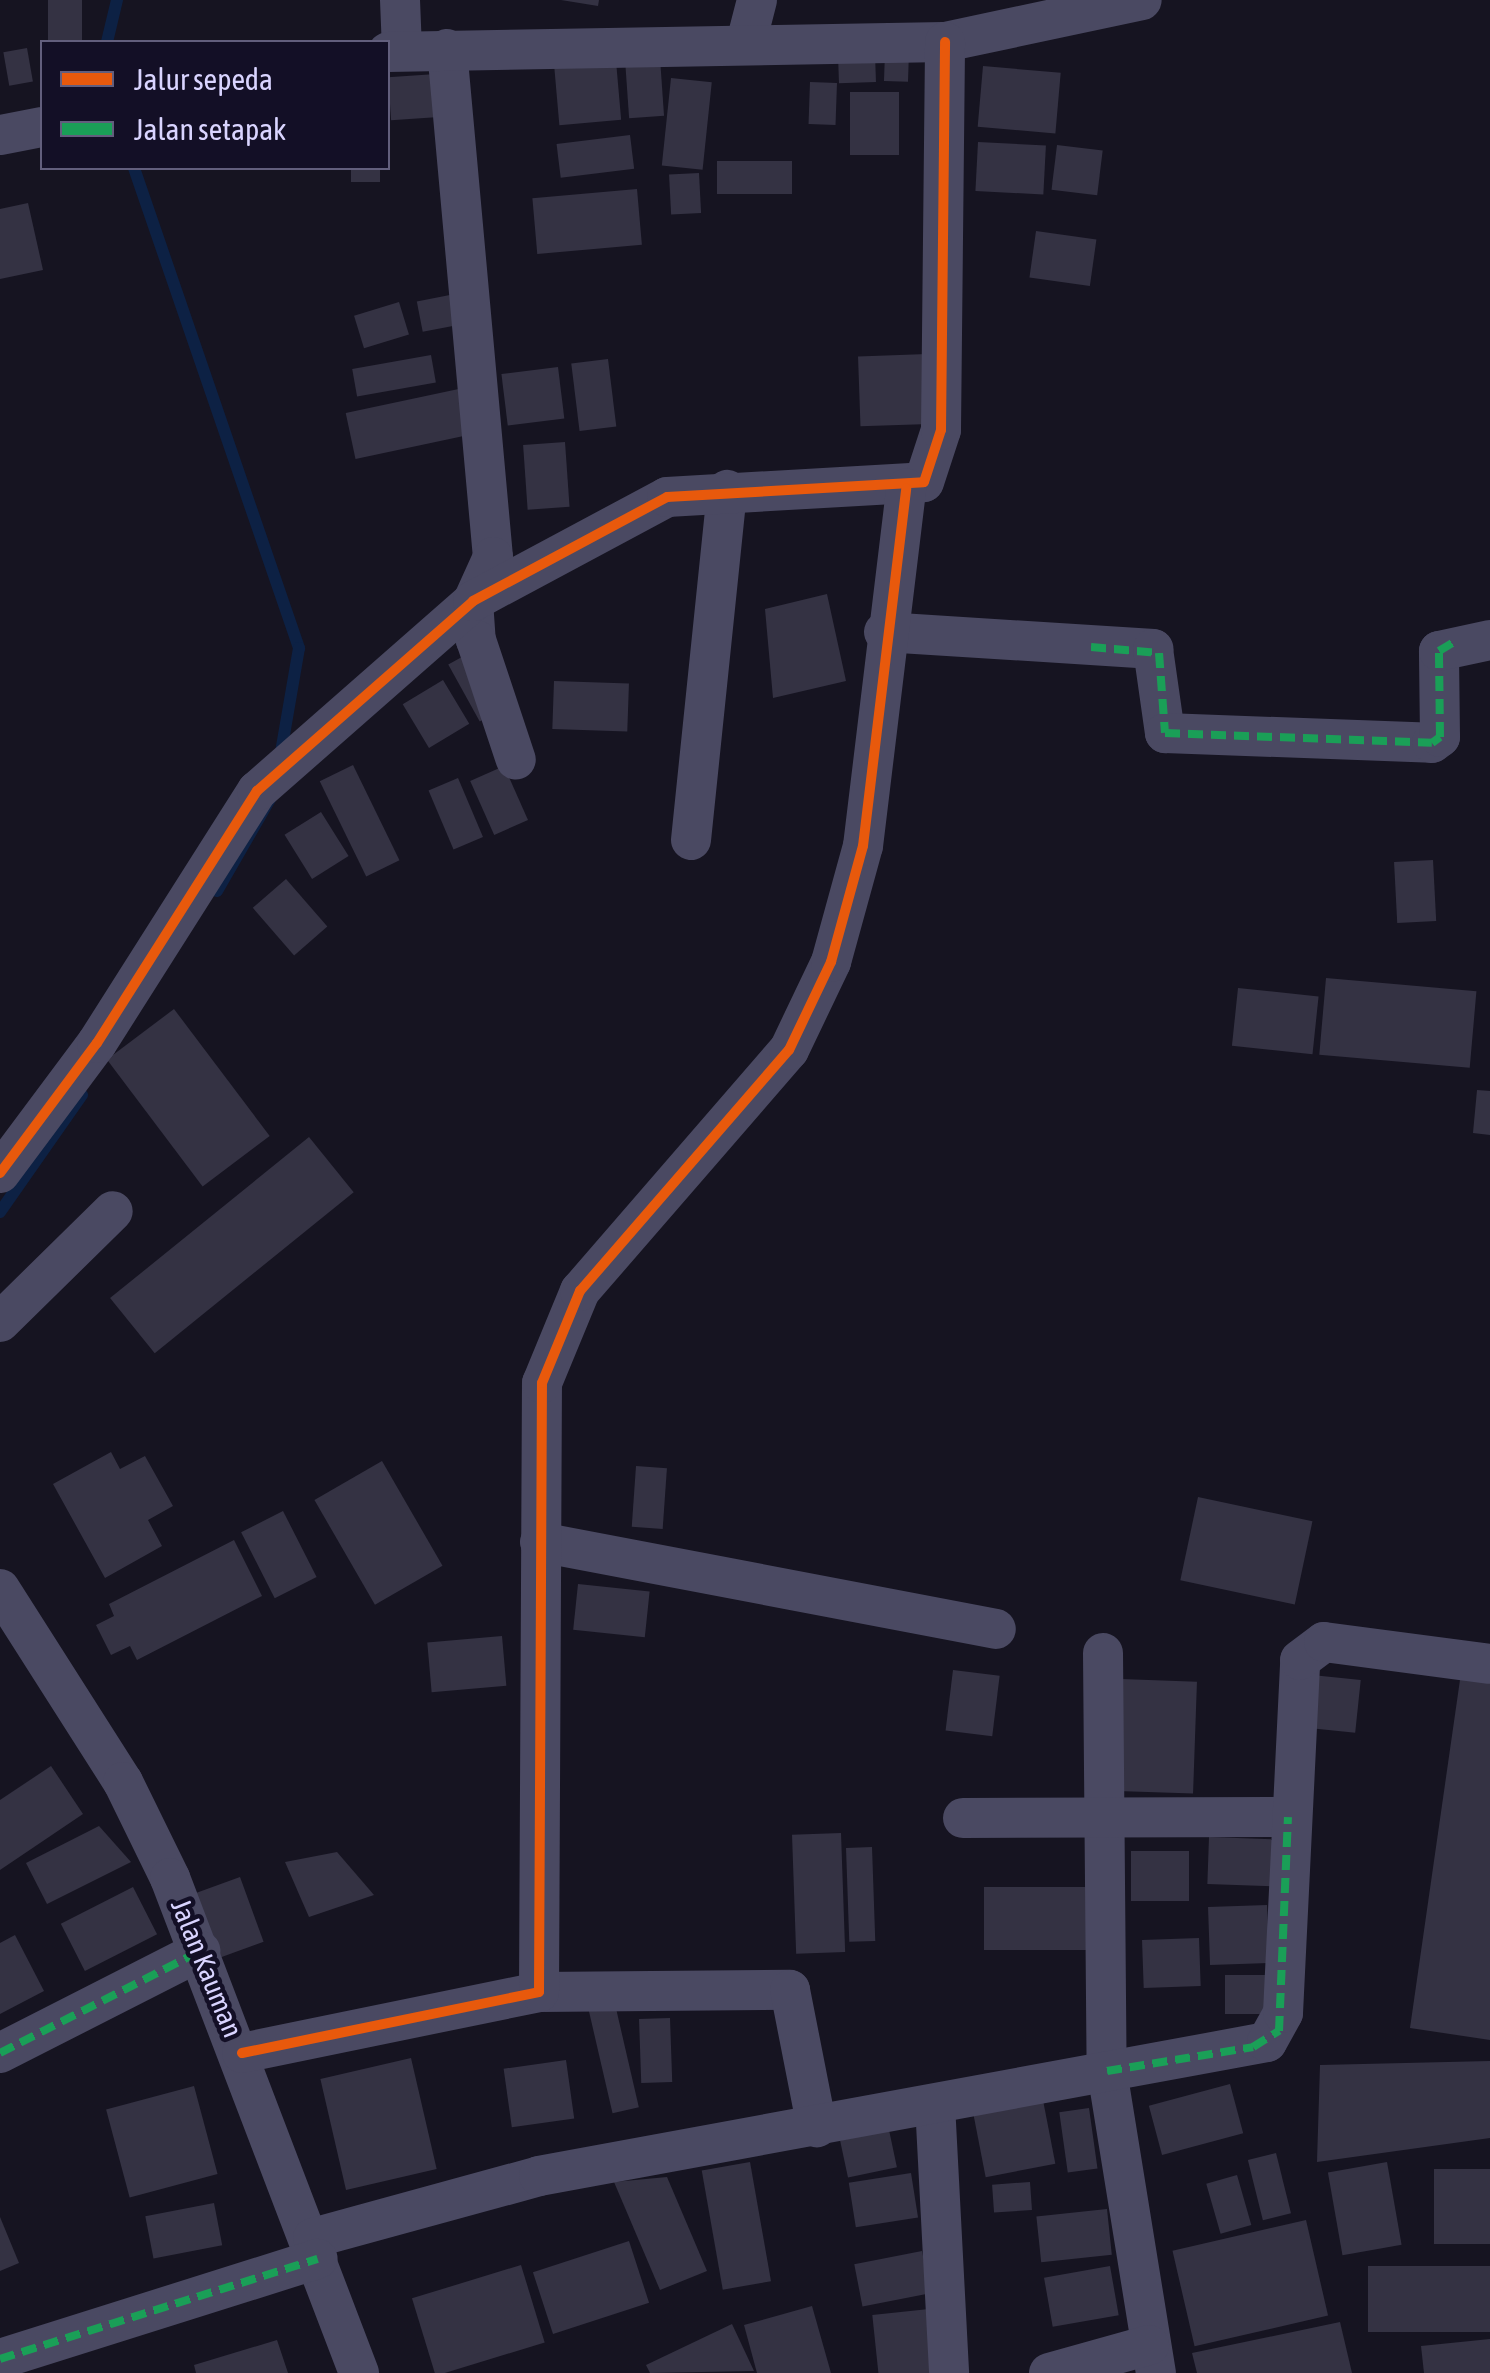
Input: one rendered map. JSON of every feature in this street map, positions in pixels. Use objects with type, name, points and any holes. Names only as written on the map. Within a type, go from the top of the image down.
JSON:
[{"type":"street","points":[[400,0],[395,51],[747,39],[945,42],[1142,0]]},
{"type":"street","points":[[747,39],[756,0]]},
{"type":"street","points":[[0,1173],[119,1010],[277,771],[472,600],[667,498],[728,490],[906,490],[924,482],[941,430],[945,42]]},
{"type":"street","points":[[447,49],[493,557],[472,600],[476,640],[516,760]]},
{"type":"street","points":[[0,134],[40,127]]},
{"type":"street","points":[[691,840],[728,490]]},
{"type":"street","points":[[539,1992],[542,1383],[580,1291],[789,1050],[831,962],[863,846],[884,632],[906,490]]},
{"type":"street","points":[[884,632],[1153,649],[1165,733],[1432,742],[1440,736],[1439,651],[1457,640],[1490,640]]},
{"type":"street","points":[[0,1322],[113,1211]]},
{"type":"street","points":[[540,1542],[996,1629]]},
{"type":"street","name":"Jalan Kauman","points":[[0,1588],[124,1782],[242,2053],[359,2373]]},
{"type":"street","points":[[0,2358],[316,2248],[539,2176],[1107,2070],[1253,2047],[1278,2031],[1300,1660],[1309,1649],[1324,1642],[1490,1664]]},
{"type":"street","points":[[1050,2373],[1153,2359],[1107,2070],[1103,1654]]},
{"type":"street","points":[[963,1818],[1288,1817]]},
{"type":"street","points":[[0,2053],[200,1951]]},
{"type":"street","points":[[242,2053],[539,1992],[790,1990],[816,2127]]},
{"type":"street","points":[[935,2104],[950,2373]]},
{"type":"building","points":[[48,0],[82,0],[82,40],[48,40]]},
{"type":"building","points":[[561,0],[599,0],[598,6]]},
{"type":"building","points":[[27,48],[33,81],[9,86],[3,52]]},
{"type":"building","points":[[885,52],[909,53],[908,82],[884,81]]},
{"type":"building","points":[[875,54],[876,82],[839,83],[838,55]]},
{"type":"building","points":[[660,58],[664,116],[629,118],[625,60]]},
{"type":"building","points":[[616,61],[621,120],[559,125],[554,66]]},
{"type":"building","points":[[983,66],[1061,73],[1055,134],[978,127]]},
{"type":"building","points":[[436,74],[439,117],[391,120],[390,77]]},
{"type":"building","points":[[671,78],[712,82],[703,170],[662,166]]},
{"type":"building","points":[[810,82],[837,83],[836,125],[809,124]]},
{"type":"building","points":[[850,92],[899,92],[899,155],[850,155]]},
{"type":"building","points":[[630,135],[634,169],[561,178],[557,144]]},
{"type":"building","points":[[978,142],[1046,146],[1043,194],[975,191]]},
{"type":"building","points":[[1057,145],[1103,151],[1097,195],[1052,190]]},
{"type":"building","points":[[717,161],[792,161],[792,194],[717,194]]},
{"type":"building","points":[[351,170],[380,170],[380,182],[351,182]]},
{"type":"building","points":[[699,173],[701,213],[671,215],[669,175]]},
{"type":"building","points":[[637,189],[642,245],[537,254],[532,198]]},
{"type":"building","points":[[28,203],[43,270],[0,279],[0,209]]},
{"type":"building","points":[[1036,231],[1096,239],[1090,286],[1029,278]]},
{"type":"building","points":[[460,293],[466,323],[423,332],[417,301]]},
{"type":"building","points":[[399,302],[409,335],[364,348],[354,316]]},
{"type":"building","points":[[927,354],[929,424],[860,426],[858,356]]},
{"type":"building","points":[[431,355],[436,383],[357,396],[352,369]]},
{"type":"building","points":[[608,359],[616,426],[580,431],[571,364]]},
{"type":"building","points":[[558,367],[564,419],[508,426],[501,374]]},
{"type":"building","points":[[468,387],[478,433],[356,459],[346,413]]},
{"type":"building","points":[[565,442],[570,507],[528,510],[523,445]]},
{"type":"building","points":[[827,594],[846,681],[773,698],[765,609]]},
{"type":"building","points":[[471,652],[503,709],[480,721],[448,665]]},
{"type":"building","points":[[443,680],[469,724],[429,748],[403,704]]},
{"type":"building","points":[[554,681],[629,684],[627,732],[552,729]]},
{"type":"building","points":[[353,765],[399,860],[366,876],[320,781]]},
{"type":"building","points":[[504,766],[528,820],[494,835],[470,781]]},
{"type":"building","points":[[458,778],[483,837],[454,849],[429,791]]},
{"type":"building","points":[[321,812],[349,856],[312,879],[285,835]]},
{"type":"building","points":[[1433,860],[1436,921],[1397,923],[1394,862]]},
{"type":"building","points":[[286,879],[327,927],[294,955],[253,908]]},
{"type":"building","points":[[1326,978],[1476,991],[1470,1068],[1319,1055]]},
{"type":"building","points":[[1238,988],[1319,996],[1312,1054],[1232,1046]]},
{"type":"building","points":[[174,1009],[270,1136],[203,1187],[107,1060]]},
{"type":"building","points":[[1477,1090],[1490,1091],[1490,1135],[1473,1133]]},
{"type":"building","points":[[309,1137],[354,1192],[155,1353],[110,1298]]},
{"type":"building","points":[[111,1452],[120,1469],[145,1456],[173,1506],[148,1520],[162,1546],[105,1578],[53,1484]]},
{"type":"building","points":[[382,1461],[442,1566],[375,1605],[314,1500]]},
{"type":"building","points":[[636,1466],[667,1468],[663,1529],[632,1527]]},
{"type":"building","points":[[1198,1497],[1312,1521],[1295,1604],[1180,1580]]},
{"type":"building","points":[[283,1511],[317,1577],[275,1598],[241,1532]]},
{"type":"building","points":[[234,1540],[262,1596],[137,1660],[130,1646],[111,1655],[96,1625],[114,1616],[109,1604]]},
{"type":"building","points":[[578,1584],[650,1592],[645,1637],[573,1630]]},
{"type":"building","points":[[502,1636],[506,1686],[432,1692],[427,1643]]},
{"type":"building","points":[[1462,1666],[1490,1670],[1490,2040],[1410,2028]]},
{"type":"building","points":[[953,1670],[1000,1676],[992,1736],[946,1731]]},
{"type":"building","points":[[1312,1675],[1361,1680],[1355,1733],[1306,1728]]},
{"type":"building","points":[[1121,1679],[1197,1682],[1193,1794],[1117,1791]]},
{"type":"building","points":[[51,1766],[83,1814],[0,1870],[0,1800]]},
{"type":"building","points":[[99,1826],[131,1862],[47,1904],[26,1863]]},
{"type":"building","points":[[841,1833],[845,1952],[796,1954],[792,1835]]},
{"type":"building","points":[[1209,1837],[1274,1839],[1272,1886],[1207,1884]]},
{"type":"building","points":[[872,1847],[875,1941],[849,1942],[846,1848]]},
{"type":"building","points":[[1131,1851],[1189,1851],[1189,1901],[1131,1901]]},
{"type":"building","points":[[337,1852],[374,1895],[309,1917],[285,1862]]},
{"type":"building","points":[[240,1877],[264,1942],[218,1959],[194,1894]]},
{"type":"building","points":[[133,1887],[157,1934],[85,1971],[61,1924]]},
{"type":"building","points":[[984,1887],[1086,1887],[1086,1950],[984,1950]]},
{"type":"building","points":[[1267,1905],[1269,1963],[1210,1965],[1208,1907]]},
{"type":"building","points":[[15,1935],[44,1991],[0,2014],[0,1943]]},
{"type":"building","points":[[1199,1938],[1201,1986],[1144,1988],[1142,1940]]},
{"type":"building","points":[[1225,1975],[1272,1975],[1272,2014],[1225,2014]]},
{"type":"building","points":[[615,2004],[639,2107],[613,2113],[589,2010]]},
{"type":"building","points":[[670,2018],[672,2082],[641,2083],[639,2019]]},
{"type":"building","points":[[411,2058],[437,2169],[346,2190],[320,2079]]},
{"type":"building","points":[[566,2060],[574,2118],[512,2127],[504,2069]]},
{"type":"building","points":[[1490,2061],[1490,2138],[1317,2162],[1320,2065]]},
{"type":"building","points":[[1230,2084],[1243,2133],[1162,2155],[1149,2106]]},
{"type":"building","points":[[194,2086],[218,2174],[130,2197],[106,2110]]},
{"type":"building","points":[[1042,2095],[1055,2164],[986,2177],[972,2109]]},
{"type":"building","points":[[1089,2108],[1097,2168],[1068,2173],[1059,2112]]},
{"type":"building","points":[[889,2130],[897,2167],[848,2178],[840,2140]]},
{"type":"building","points":[[1276,2153],[1291,2213],[1263,2220],[1248,2160]]},
{"type":"building","points":[[750,2162],[771,2281],[723,2290],[702,2171]]},
{"type":"building","points":[[1387,2162],[1402,2245],[1342,2255],[1328,2172]]},
{"type":"building","points":[[1434,2169],[1490,2169],[1490,2244],[1434,2244]]},
{"type":"building","points":[[911,2173],[918,2217],[856,2227],[849,2183]]},
{"type":"building","points":[[1237,2175],[1251,2225],[1221,2234],[1206,2184]]},
{"type":"building","points":[[667,2177],[707,2271],[660,2290],[614,2182]]},
{"type":"building","points":[[1030,2182],[1032,2210],[994,2213],[992,2185]]},
{"type":"building","points":[[214,2203],[222,2245],[153,2259],[145,2216]]},
{"type":"building","points":[[1107,2209],[1112,2255],[1041,2262],[1036,2216]]},
{"type":"building","points":[[0,2217],[19,2263],[0,2271]]},
{"type":"building","points":[[1306,2220],[1328,2315],[1195,2346],[1173,2251]]},
{"type":"building","points":[[629,2241],[649,2303],[553,2334],[533,2272]]},
{"type":"building","points":[[922,2251],[930,2293],[862,2306],[854,2264]]},
{"type":"building","points":[[521,2265],[545,2342],[435,2373],[412,2298]]},
{"type":"building","points":[[1110,2266],[1119,2315],[1053,2327],[1044,2278]]},
{"type":"building","points":[[1368,2266],[1490,2266],[1490,2332],[1368,2332]]},
{"type":"building","points":[[812,2306],[831,2373],[757,2373],[744,2325]]},
{"type":"building","points":[[929,2309],[936,2373],[878,2373],[872,2315]]},
{"type":"building","points":[[1340,2322],[1352,2373],[1197,2373],[1192,2353]]},
{"type":"building","points":[[732,2324],[754,2371],[650,2373],[646,2365]]},
{"type":"building","points":[[1490,2339],[1490,2373],[1424,2373],[1421,2346]]},
{"type":"building","points":[[277,2340],[288,2373],[196,2373],[194,2365]]},
{"type":"waterway","points":[[107,40],[117,0]]},
{"type":"waterway","points":[[135,170],[299,648],[280,758]]},
{"type":"waterway","points":[[217,891],[274,792]]},
{"type":"waterway","points":[[0,1212],[82,1095]]},
{"type":"marked path","points":[[1091,647],[1159,653],[1165,733],[1432,743],[1440,737],[1439,651],[1457,640]]},
{"type":"marked path","points":[[1107,2071],[1253,2047],[1279,2031],[1288,1817]]},
{"type":"marked path","points":[[0,2053],[200,1951]]},
{"type":"marked path","points":[[0,2359],[318,2259]]},
{"type":"cycle path","points":[[0,1173],[97,1043],[257,791],[473,601],[667,497],[924,482],[941,430],[945,42]]},
{"type":"cycle path","points":[[242,2053],[539,1992],[542,1383],[580,1291],[789,1050],[831,962],[863,846],[906,489]]}]
